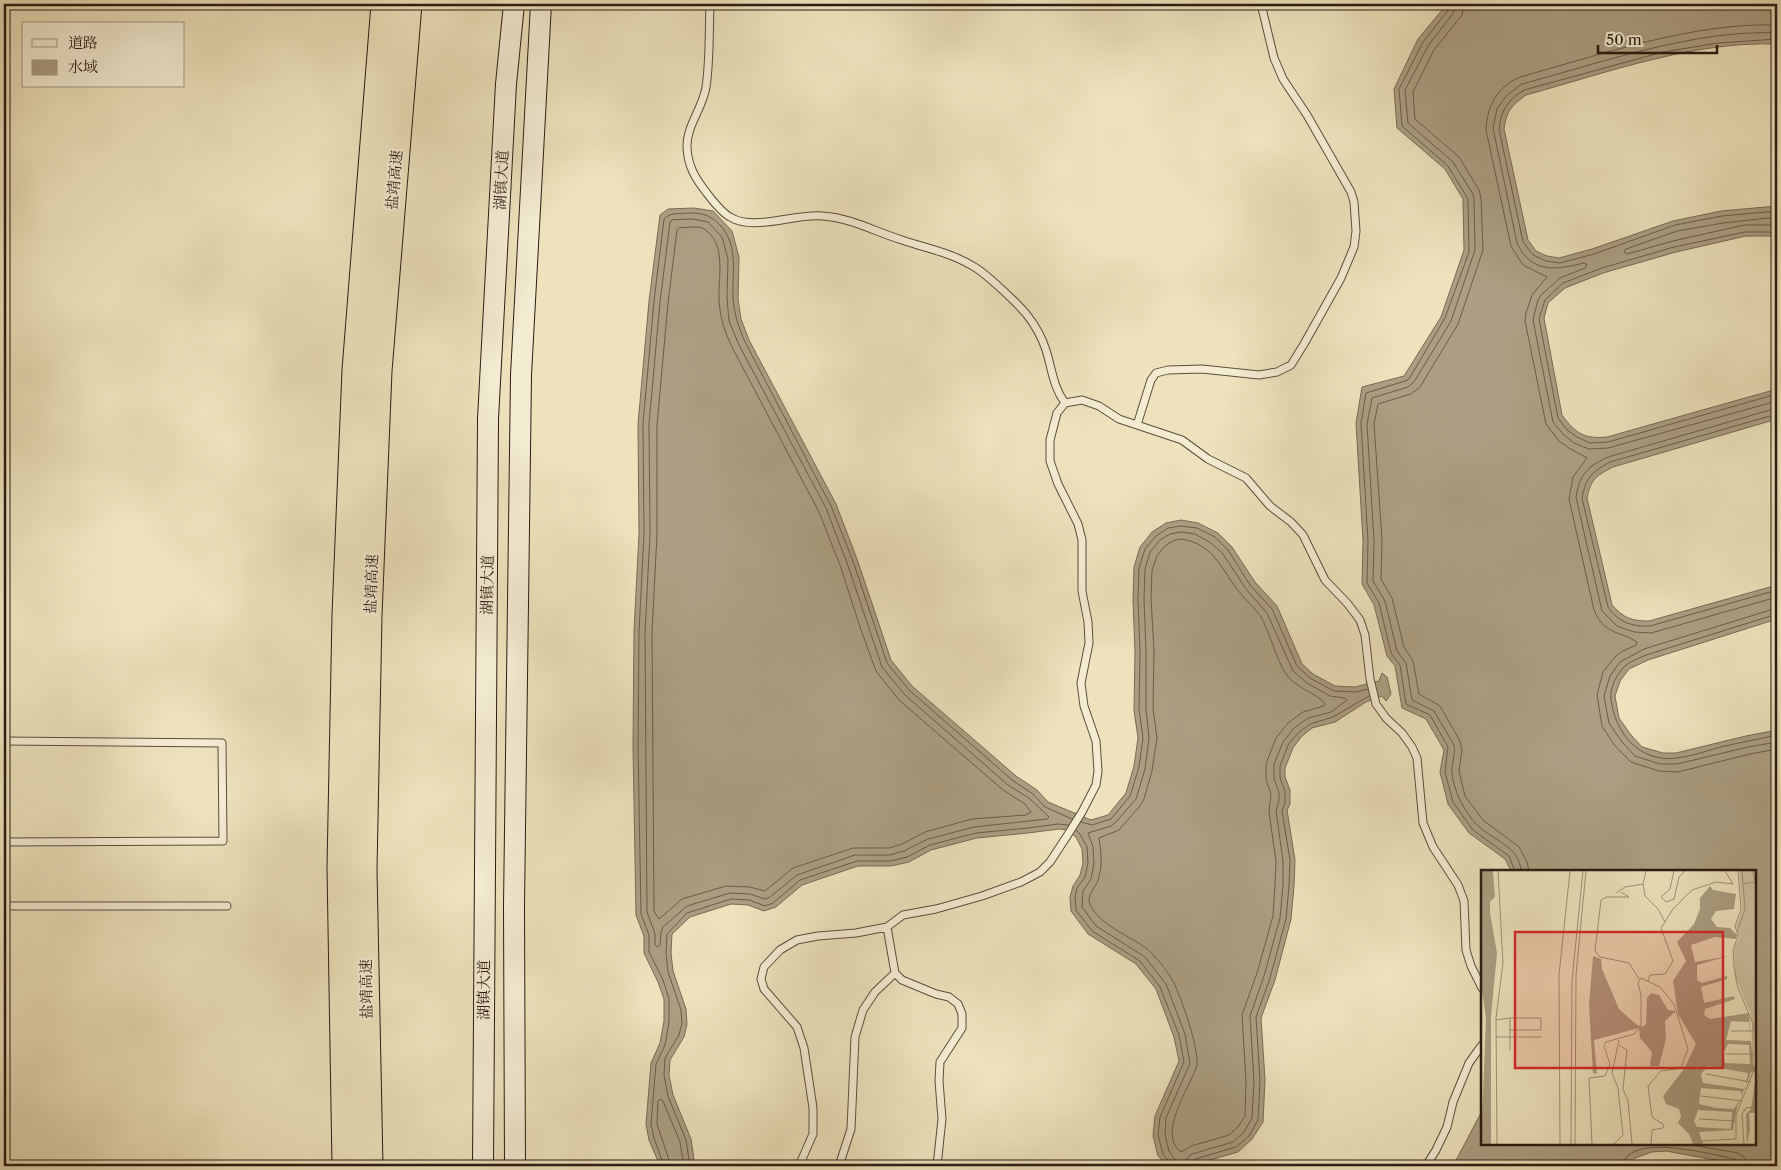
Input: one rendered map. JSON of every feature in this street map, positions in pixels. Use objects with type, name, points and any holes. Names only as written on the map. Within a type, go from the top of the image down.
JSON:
[{"type":"highway","name":"盐靖高速","points":[[345,1166],[340,867],[346,615],[355,370],[384,4]]},
{"type":"highway","name":"盐靖高速","points":[[370,1166],[364,870],[370,606],[378,371],[409,4]]},
{"type":"main road","name":"湖镇大道","points":[[483,1166],[488,420],[506,84],[514,4]]},
{"type":"main road","name":"湖镇大道","points":[[515,1166],[514,906],[521,375],[541,4]]},
{"type":"lane","points":[[710,4],[706,88],[688,132],[687,146],[688,161],[694,176],[708,194],[729,216],[743,222],[758,223],[791,217],[823,216],[857,223],[901,240],[953,255],[977,268],[1025,311],[1036,327],[1046,350],[1059,395],[1065,403]]},
{"type":"lane","points":[[1137,425],[1151,380],[1156,372],[1202,369],[1259,375],[1277,372],[1290,365],[1341,278],[1354,247],[1356,231],[1354,202],[1351,192],[1284,79],[1274,58],[1260,4]]},
{"type":"lane","points":[[799,1166],[813,1134],[813,1108],[804,1048],[797,1027],[764,989],[761,979],[764,966],[780,950],[797,940],[818,936],[856,934],[887,927],[903,915],[936,909],[982,896],[1021,882],[1040,872],[1050,862],[1067,836],[1096,784],[1098,771],[1096,741],[1084,706],[1081,683],[1090,643],[1082,591],[1082,540],[1078,524],[1058,484],[1050,461],[1050,440],[1057,413],[1065,403],[1082,400],[1099,406],[1119,420],[1182,440],[1208,459],[1246,478],[1270,506],[1291,522],[1303,535],[1325,580],[1360,620],[1365,635],[1370,679],[1376,704],[1386,718],[1402,733],[1417,758],[1423,823],[1433,847],[1458,885],[1464,901],[1466,950],[1471,966],[1481,986]]},
{"type":"lane","points":[[4,741],[222,743],[223,841],[4,842]]},
{"type":"lane","points":[[4,906],[227,906]]},
{"type":"lane","points":[[887,927],[895,973],[902,980],[948,997],[958,1004],[962,1014],[962,1028],[955,1042],[940,1062],[939,1081],[942,1119],[937,1166]]},
{"type":"lane","points":[[839,1166],[851,1129],[855,1037],[863,1010],[871,998],[895,973]]},
{"type":"lane","points":[[1426,1166],[1447,1126],[1453,1102],[1469,1062],[1481,1046]]},
{"type":"water","points":[[1447,4],[1777,4],[1777,44],[1745,44],[1682,53],[1618,68],[1526,95],[1510,109],[1504,129],[1528,240],[1536,251],[1547,256],[1559,258],[1592,249],[1673,221],[1721,211],[1777,206],[1777,236],[1746,236],[1676,252],[1603,273],[1565,288],[1548,303],[1544,318],[1562,415],[1576,431],[1586,436],[1607,437],[1777,389],[1777,419],[1613,467],[1595,479],[1590,486],[1587,498],[1612,605],[1628,618],[1649,621],[1777,585],[1777,619],[1648,660],[1629,669],[1620,681],[1615,696],[1619,718],[1631,735],[1642,747],[1663,753],[1676,753],[1777,730],[1777,1056],[1775,1071],[1778,1113],[1777,1166],[1748,1166],[1666,1151],[1652,1152],[1635,1158],[1626,1166],[1453,1166],[1481,1113],[1481,1145],[1756,1145],[1756,870],[1510,870],[1505,859],[1469,833],[1448,804],[1440,772],[1444,750],[1426,719],[1402,708],[1395,666],[1387,656],[1374,605],[1362,584],[1363,541],[1356,423],[1362,387],[1404,376],[1441,317],[1464,250],[1463,199],[1445,169],[1397,128],[1394,89],[1418,39]]},
{"type":"water","points":[[694,208],[713,211],[732,231],[739,257],[738,299],[741,319],[749,340],[836,504],[857,559],[891,660],[912,686],[1016,776],[1037,790],[1048,802],[1091,820],[1108,815],[1126,793],[1134,766],[1138,738],[1134,710],[1134,567],[1140,547],[1152,532],[1166,523],[1181,520],[1198,523],[1218,533],[1232,547],[1255,582],[1277,606],[1302,664],[1313,674],[1335,686],[1355,687],[1379,681],[1382,673],[1387,677],[1391,694],[1386,701],[1382,696],[1366,702],[1335,722],[1312,728],[1301,737],[1293,748],[1285,768],[1285,777],[1290,790],[1290,804],[1287,810],[1295,860],[1291,919],[1275,980],[1261,1018],[1265,1080],[1263,1122],[1252,1139],[1238,1152],[1189,1166],[1167,1166],[1158,1156],[1153,1136],[1155,1116],[1179,1061],[1174,1037],[1156,989],[1136,964],[1088,934],[1071,911],[1070,897],[1083,863],[1082,849],[1076,837],[1067,830],[1059,829],[977,838],[931,850],[909,862],[891,866],[858,866],[802,885],[776,907],[764,911],[748,905],[731,904],[690,917],[672,934],[671,953],[673,971],[686,1009],[687,1024],[684,1037],[670,1060],[669,1075],[673,1095],[691,1139],[695,1166],[660,1166],[649,1140],[646,1124],[651,1063],[660,1043],[664,1021],[664,999],[644,953],[644,936],[636,915],[633,746],[634,631],[639,534],[638,424],[649,301],[660,215],[668,209]]}]
